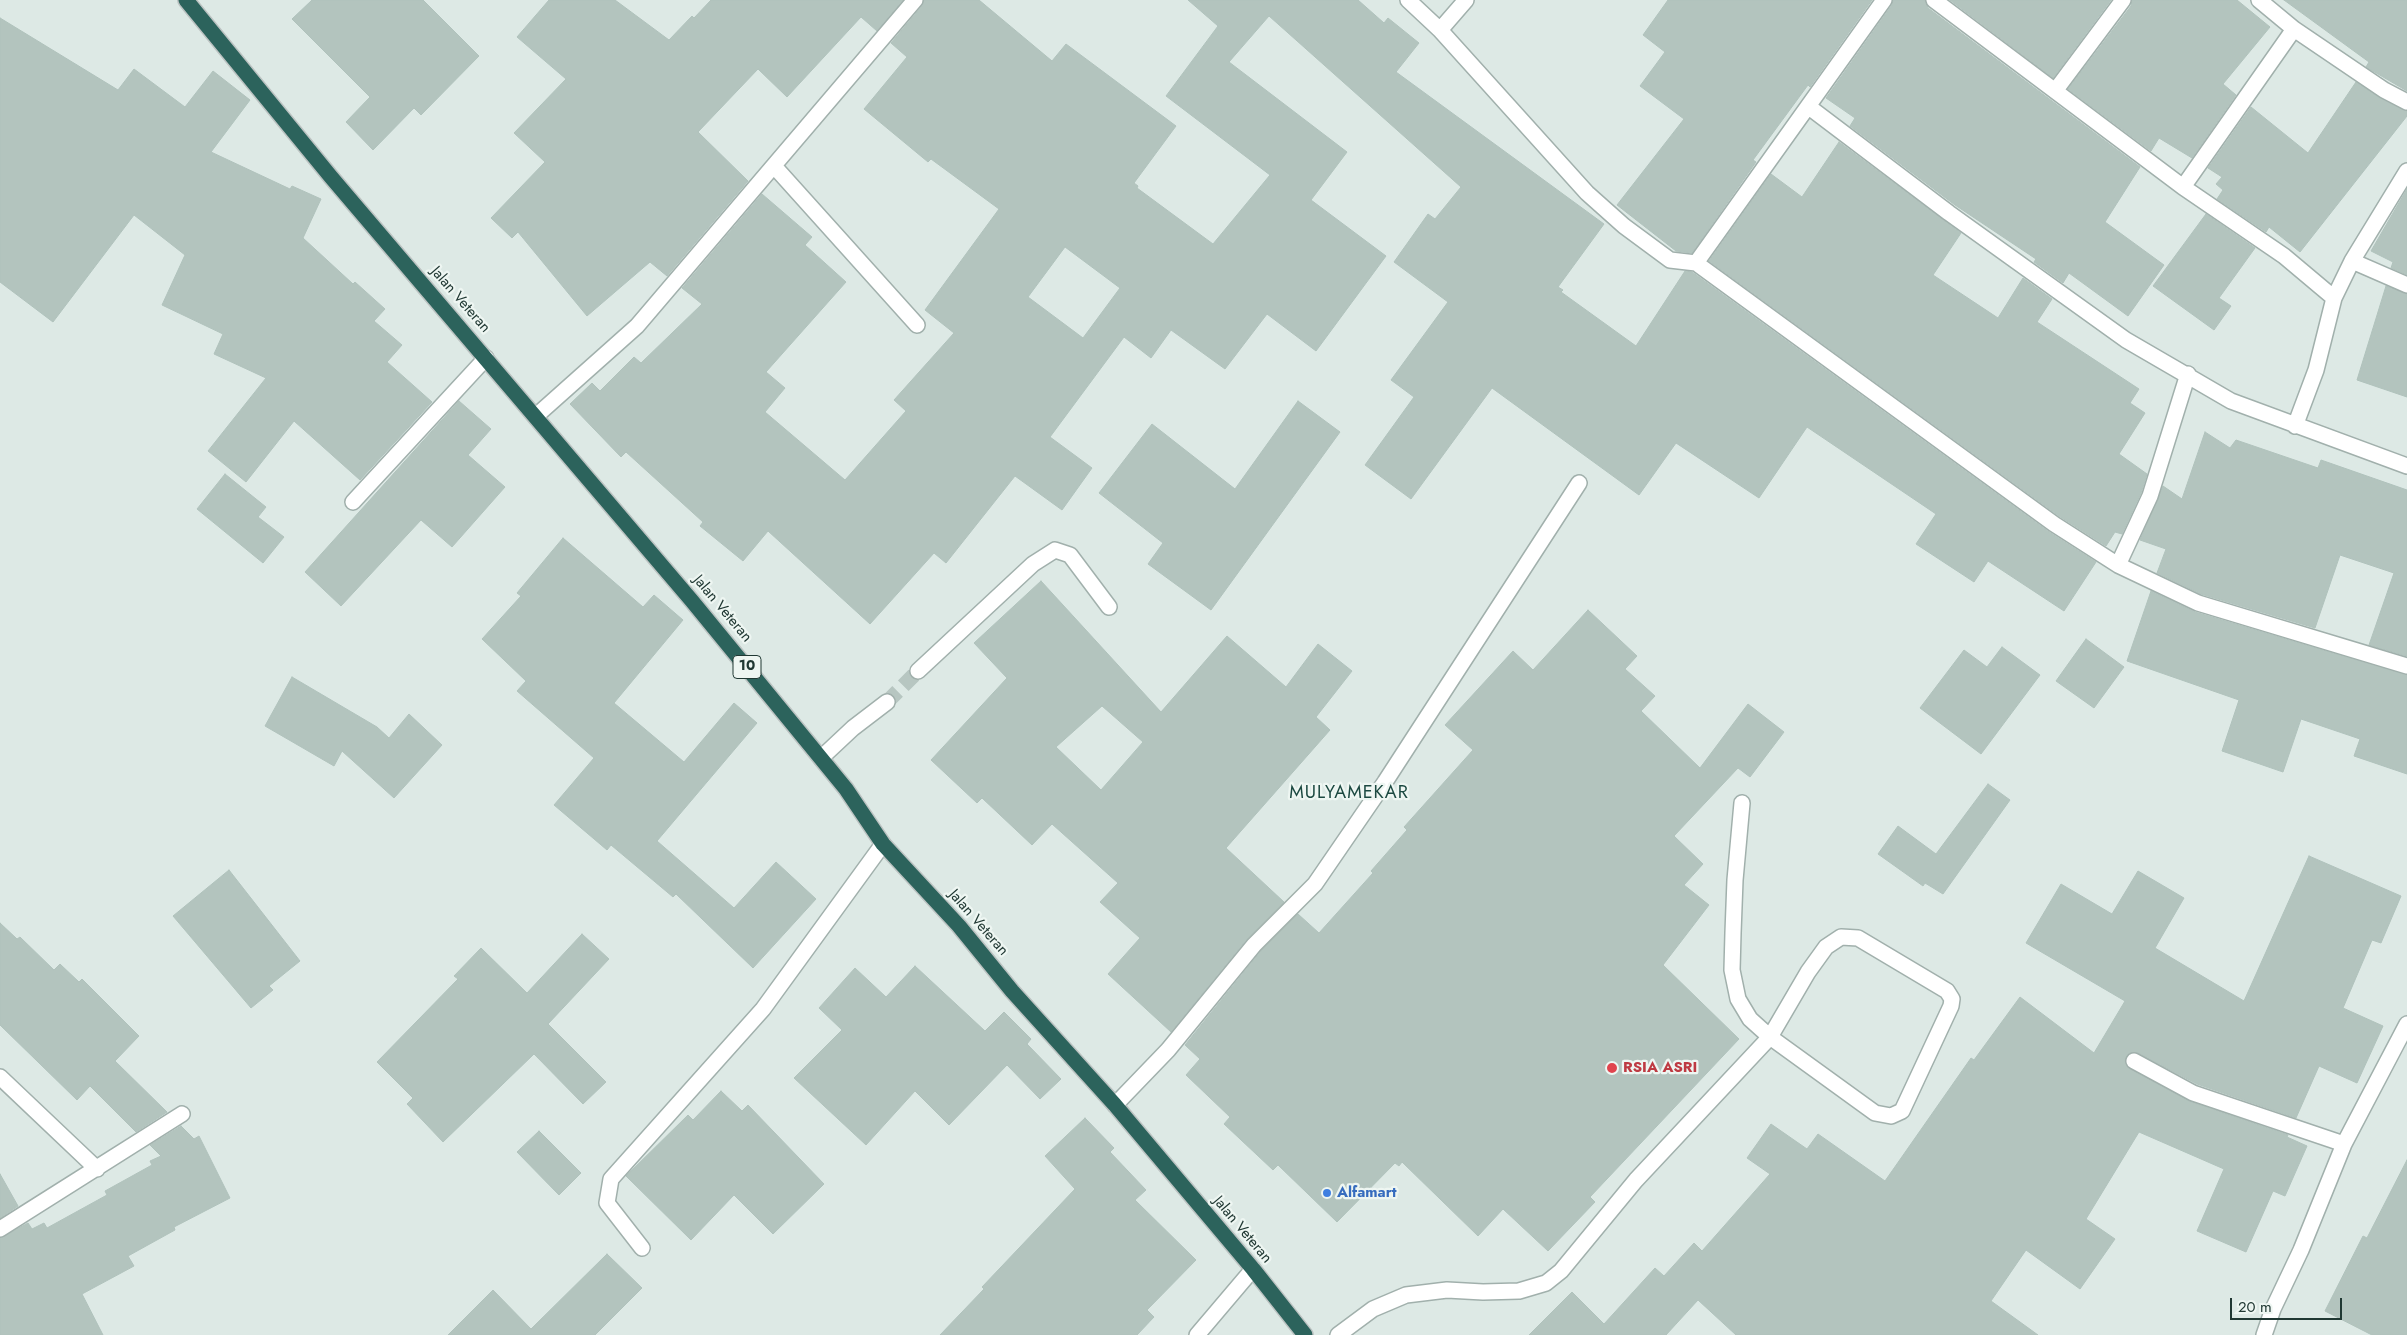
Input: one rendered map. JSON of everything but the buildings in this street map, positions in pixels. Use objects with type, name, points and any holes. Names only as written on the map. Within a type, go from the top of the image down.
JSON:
[{"type":"highway","name":"Jalan Veteran","points":[[186,0],[332,177],[692,600],[846,789],[883,844],[959,926],[1012,991],[1114,1105],[1253,1269],[1304,1335]]},
{"type":"street","points":[[536,416],[637,326],[915,0]]},
{"type":"street","points":[[1408,0],[1440,30],[1587,193],[1624,226],[1670,260],[1696,263],[2054,524],[2118,565],[2198,603],[2407,666]]},
{"type":"street","points":[[1440,30],[1466,0]]},
{"type":"street","points":[[1696,263],[1884,0]]},
{"type":"street","points":[[1934,0],[2183,186],[2284,256],[2334,298]]},
{"type":"street","points":[[2055,91],[2123,0]]},
{"type":"street","points":[[2262,1],[2294,29],[2384,90],[2407,102]]},
{"type":"street","points":[[2183,186],[2294,29]]},
{"type":"street","points":[[1809,107],[1949,213],[2126,340],[2188,374],[2231,401],[2407,466]]},
{"type":"street","points":[[774,166],[917,326]]},
{"type":"street","points":[[2295,426],[2316,370],[2334,298],[2352,261],[2407,171]]},
{"type":"street","points":[[2352,261],[2407,285]]},
{"type":"street","points":[[353,502],[486,358]]},
{"type":"street","points":[[2118,565],[2150,496],[2188,374]]},
{"type":"street","points":[[1114,1105],[1168,1050],[1254,945],[1314,884],[1385,782],[1579,483]]},
{"type":"street","points":[[918,671],[1033,564],[1055,550],[1070,555],[1109,607]]},
{"type":"street","points":[[821,758],[887,702]]},
{"type":"street","points":[[1338,1335],[1372,1309],[1406,1296],[1447,1290],[1519,1291],[1546,1283],[1561,1271],[1636,1180],[1770,1037],[1808,972],[1826,947],[1840,937],[1858,938],[1947,991],[1952,999],[1951,1006],[1902,1111],[1892,1116],[1875,1113],[1770,1037],[1750,1019],[1738,999],[1732,970],[1735,880],[1742,803]]},
{"type":"street","points":[[642,1248],[607,1203],[610,1178],[763,1009],[883,844]]},
{"type":"street","points":[[2264,1335],[2273,1309],[2301,1250],[2344,1144],[2407,1024]]},
{"type":"street","points":[[2134,1061],[2192,1094],[2344,1144]]},
{"type":"street","points":[[0,1077],[97,1169]]},
{"type":"street","points":[[0,1229],[182,1114]]},
{"type":"street","points":[[1197,1335],[1253,1269]]},
{"type":"tunnel","points":[[887,702],[918,671]]},
{"type":"place","name":"RSIA ASRI","points":[[1612,1068]]},
{"type":"place","name":"Alfamart","points":[[1327,1193]]},
{"type":"district","name":"MULYAMEKAR","points":[[1349,794]]}]
